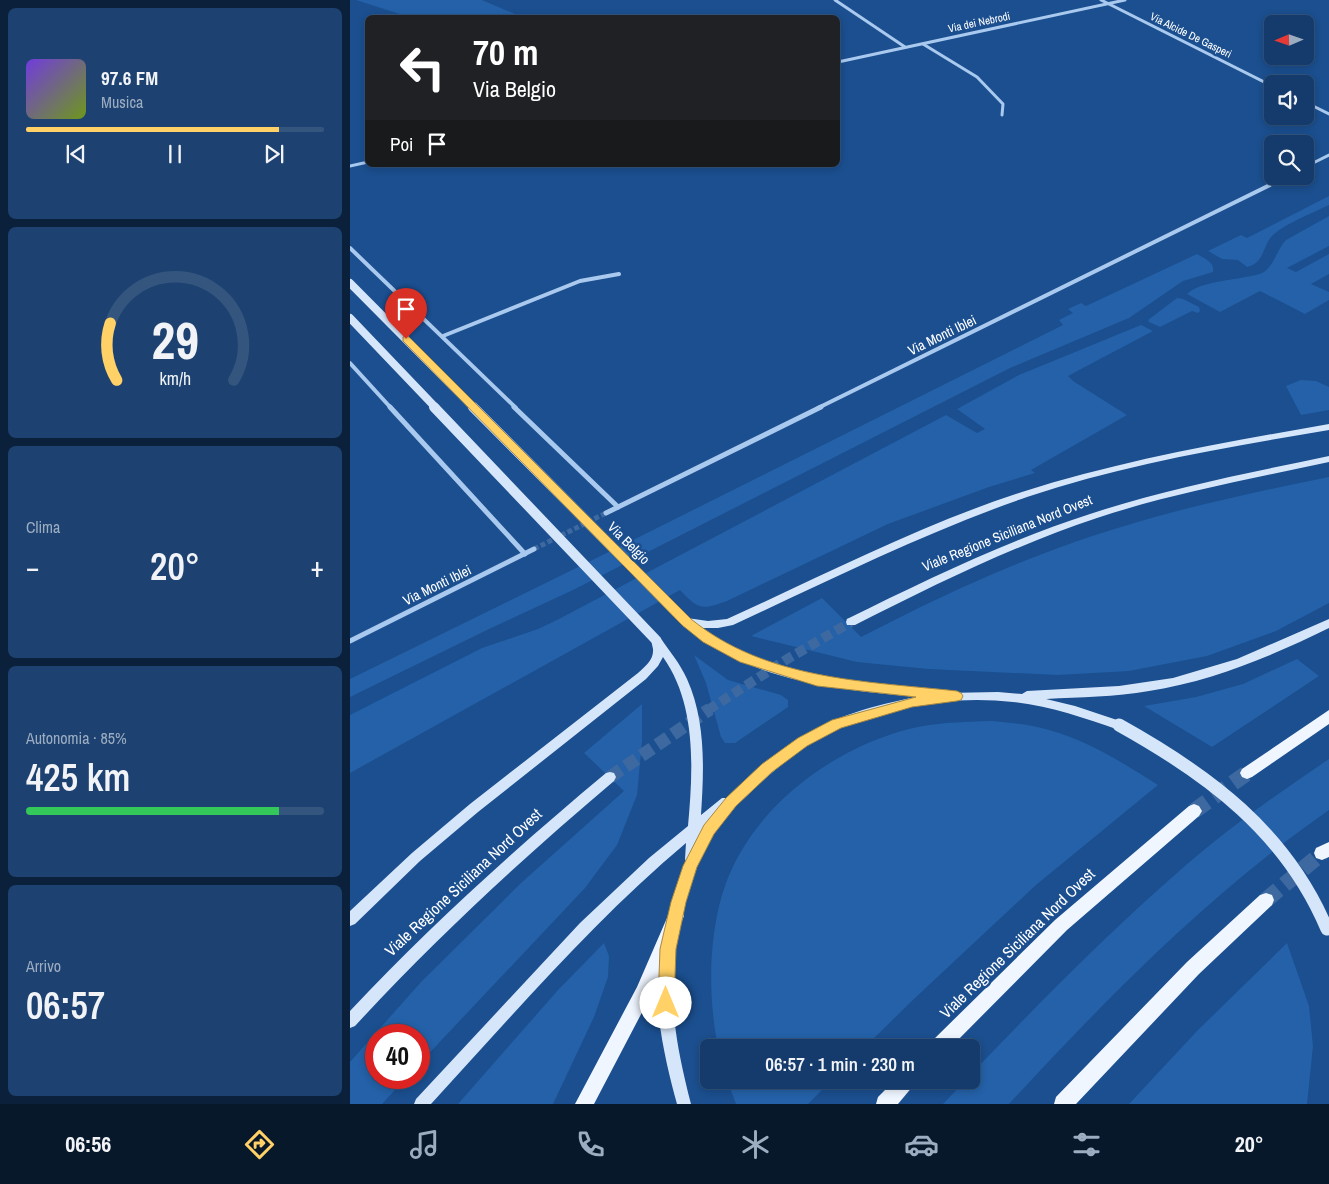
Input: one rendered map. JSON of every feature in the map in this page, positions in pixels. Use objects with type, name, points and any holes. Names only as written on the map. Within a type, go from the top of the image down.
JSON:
[{"type":"main road","points":[[1247,773],[1329,716]]},
{"type":"main road","name":"Viale Regione Siciliana Nord Ovest","points":[[947,1039],[1061,926],[1148,848],[1194,812]]},
{"type":"main road","points":[[1063,1104],[1193,968],[1266,900]]},
{"type":"main road","points":[[584,1104],[643,993],[676,916]]},
{"type":"main road","points":[[885,1104],[899,1089]]},
{"type":"street","points":[[837,0],[905,47]]},
{"type":"street","name":"Via Alcide De Gasperi","points":[[1101,0],[1264,82]]},
{"type":"street","name":"Via dei Nebrodi","points":[[840,62],[1125,0]]},
{"type":"street","points":[[922,44],[977,78],[1003,104],[1002,115]]},
{"type":"street","points":[[1314,106],[1329,114]]},
{"type":"street","points":[[1314,162],[1329,155]]},
{"type":"street","points":[[350,166],[365,163]]},
{"type":"street","name":"Via Monti Iblei","points":[[606,513],[1270,185]]},
{"type":"street","name":"Via Belgio","points":[[350,248],[618,507]]},
{"type":"street","points":[[443,336],[580,281],[619,274]]},
{"type":"street","name":"Via Belgio","points":[[350,283],[687,622],[707,639],[745,658],[790,674],[817,681],[957,696]]},
{"type":"street","points":[[350,318],[656,640],[672,661],[684,684],[691,710],[698,796],[690,866],[668,949],[665,985],[666,1020],[674,1067],[684,1104]]},
{"type":"street","points":[[350,362],[525,554]]},
{"type":"street","points":[[687,622],[711,626],[729,622],[834,572],[920,535],[984,509],[1059,484],[1168,458],[1329,427]]},
{"type":"street","name":"Viale Regione Siciliana Nord Ovest","points":[[851,622],[978,562],[1093,516],[1175,493],[1329,459]]},
{"type":"street","name":"Via Monti Iblei","points":[[350,641],[534,549]]},
{"type":"street","points":[[421,1104],[585,927],[621,892],[694,828],[803,742],[837,724],[912,702],[957,696],[1101,692],[1150,687],[1195,677],[1239,664],[1276,650],[1329,623]]},
{"type":"street","points":[[350,920],[416,857],[474,808],[642,676],[656,662],[660,652],[656,640]]},
{"type":"street","points":[[998,696],[1052,704],[1119,725],[1185,763],[1244,810],[1284,854],[1308,888],[1328,931]]},
{"type":"street","points":[[690,866],[709,830],[731,802],[764,771]]},
{"type":"street","name":"Viale Regione Siciliana Nord Ovest","points":[[350,1021],[381,987],[462,907],[540,835],[610,777]]},
{"type":"shaded area","points":[[356,0],[482,0],[517,15],[403,15]]},
{"type":"shaded area","points":[[1329,196],[1329,205],[1293,222],[1273,235],[1269,239],[1260,258],[1253,265],[1247,267],[1238,260],[1222,259],[1208,251],[1241,235],[1247,238]]},
{"type":"shaded area","points":[[1329,216],[1329,246],[1287,268],[1296,272],[1329,254],[1329,274],[1311,284],[1329,292],[1329,300],[1305,314],[1260,291],[1220,312],[1187,294],[1206,284],[1253,276],[1264,272],[1271,265],[1286,240]]},
{"type":"shaded area","points":[[1197,254],[1211,263],[1213,272],[1183,281],[1129,318],[1010,368],[573,590],[350,697],[350,679],[1063,325],[1059,320],[1073,313],[1068,309],[1081,303],[1086,306]]},
{"type":"shaded area","points":[[1177,298],[1199,307],[1200,311],[1198,313],[1192,311],[1160,327],[1149,322],[1148,320]]},
{"type":"shaded area","points":[[1141,325],[1153,331],[1068,376],[1127,415],[1031,470],[1035,473],[989,487],[888,524],[718,604],[706,607],[696,605],[680,590],[350,773],[350,715],[482,648],[538,629],[557,620],[946,415],[977,433],[985,429],[957,409],[1019,375]]},
{"type":"shaded area","points":[[1301,380],[1316,381],[1329,387],[1329,410],[1301,415],[1286,386]]},
{"type":"shaded area","points":[[1329,477],[1329,603],[1276,631],[1207,656],[1129,671],[1058,675],[928,669],[857,662],[751,636],[822,598],[861,637],[983,578],[1091,536],[1192,507]]},
{"type":"shaded area","points":[[694,655],[728,680],[781,695],[788,700],[788,707],[735,743],[725,743],[721,737],[706,683]]},
{"type":"shaded area","points":[[1297,659],[1319,676],[1212,747],[1144,706],[1196,697],[1243,684]]},
{"type":"shaded area","points":[[642,704],[642,742],[637,795],[617,845],[585,888],[430,1052],[430,1024],[384,1024],[421,982],[521,883],[624,791],[584,753]]},
{"type":"shaded area","points":[[992,721],[1035,726],[1049,730],[1078,740],[1105,753],[1158,785],[1036,885],[873,1039],[717,1039],[711,974],[716,923],[721,899],[729,876],[753,832],[790,792],[835,760],[859,747],[884,737],[909,729],[950,723]]},
{"type":"shaded area","points":[[1329,759],[1329,810],[1243,876],[1161,948],[1009,1104],[943,1104],[957,1089],[980,1089],[980,1065],[1049,994],[1158,890],[1203,851],[1274,797]]},
{"type":"shaded area","points":[[604,943],[609,956],[608,977],[594,1017],[553,1104],[458,1104],[558,990]]},
{"type":"shaded area","points":[[1287,943],[1309,1006],[1313,1046],[1307,1104],[1129,1104],[1197,1031]]},
{"type":"shaded area","points":[[365,1045],[365,1089],[396,1089],[382,1104],[350,1104],[350,1062]]},
{"type":"shaded area","points":[[730,1089],[823,1089],[808,1104],[736,1104]]},
{"type":"tunnel","points":[[534,549],[606,513]]},
{"type":"tunnel","points":[[708,710],[789,658],[851,622]]},
{"type":"tunnel","points":[[610,777],[710,709]]},
{"type":"tunnel","points":[[1194,811],[1247,773]]},
{"type":"tunnel","points":[[1266,900],[1322,853]]},
{"type":"route","points":[[406,339],[687,622],[707,639],[745,658],[790,674],[817,681],[957,696],[912,702],[837,724],[803,742],[767,768],[731,802],[709,830],[690,866],[678,902],[668,949],[665,985],[666,1003]]}]
